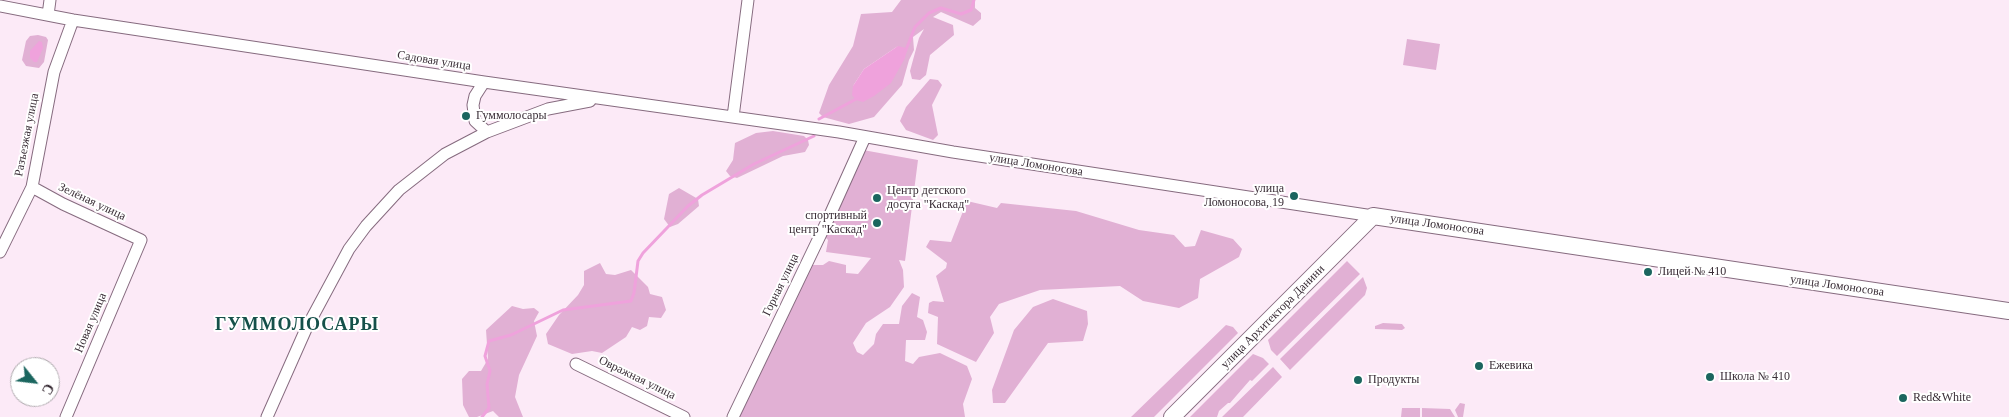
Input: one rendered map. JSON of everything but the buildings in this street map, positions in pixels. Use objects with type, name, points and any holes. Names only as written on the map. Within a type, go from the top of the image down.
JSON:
[{"type":"street","points":[[48,15],[50,0]]},
{"type":"street","points":[[733,117],[748,0]]},
{"type":"street","name":"Садовая улица","points":[[0,6],[74,20],[484,82],[865,136]]},
{"type":"street","name":"Разъезжая улица","points":[[0,252],[32,187],[54,72],[74,20]]},
{"type":"street","points":[[484,82],[475,96],[472,106],[475,121],[487,132]]},
{"type":"street","points":[[267,417],[306,329],[349,248],[399,190],[427,167],[460,145],[487,132],[548,109],[601,99]]},
{"type":"street","name":"улица Ломоносова","points":[[865,136],[963,154],[2009,311]]},
{"type":"street","name":"Горная улица","points":[[733,417],[830,217],[865,136]]},
{"type":"street","name":"Зелёная улица","points":[[32,187],[62,204],[142,240]]},
{"type":"street","name":"улица Архитектора Данини","points":[[1172,417],[1373,216]]},
{"type":"street","name":"Новая улица","points":[[66,417],[142,240]]},
{"type":"street","name":"Овражная улица","points":[[576,364],[684,417]]},
{"type":"shaded area","points":[[901,0],[975,0],[975,8],[981,13],[981,19],[973,26],[941,12],[933,17],[953,25],[954,35],[930,55],[926,75],[920,80],[912,79],[910,71],[919,38],[924,29],[913,37],[914,50],[902,85],[874,117],[849,124],[823,117],[819,113],[829,85],[853,46],[861,14],[892,12]],"holes":[[[898,46],[853,86],[864,69]]]},
{"type":"shaded area","points":[[30,36],[46,37],[48,40],[44,62],[39,68],[26,66],[22,60],[26,41]]},
{"type":"shaded area","points":[[1407,39],[1440,44],[1436,70],[1403,65]]},
{"type":"shaded area","points":[[39,41],[42,42],[43,48],[37,62],[34,62],[30,58],[30,51]]},
{"type":"shaded area","points":[[898,46],[906,48],[905,58],[891,83],[863,102],[856,100],[852,95],[853,86],[864,69]]},
{"type":"shaded area","points":[[930,79],[938,80],[942,85],[932,105],[938,135],[933,140],[906,130],[900,121],[906,107]]},
{"type":"shaded area","points":[[773,131],[804,136],[808,140],[809,145],[805,152],[783,156],[737,178],[730,176],[726,171],[733,160],[735,143],[756,133]]},
{"type":"shaded area","points":[[863,150],[918,160],[905,261],[899,260],[903,270],[904,287],[890,307],[866,323],[853,343],[857,352],[863,355],[874,344],[876,334],[883,324],[899,324],[902,306],[912,293],[920,297],[917,317],[923,320],[927,332],[925,340],[906,340],[905,361],[913,364],[919,357],[940,353],[967,366],[972,379],[963,404],[965,417],[739,417],[812,265],[823,265],[829,261],[846,265],[846,273],[858,274],[871,258],[826,252],[828,240],[824,236]]},
{"type":"shaded area","points":[[679,188],[698,199],[699,206],[678,224],[670,227],[664,219],[669,194]]},
{"type":"shaded area","points":[[967,201],[997,208],[1001,203],[1076,211],[1139,230],[1174,235],[1185,247],[1195,246],[1201,230],[1233,239],[1242,249],[1239,257],[1200,279],[1198,298],[1179,308],[1143,301],[1120,286],[1040,290],[999,304],[990,317],[994,333],[976,362],[937,344],[938,317],[928,313],[929,303],[933,301],[944,302],[936,276],[946,268],[947,263],[926,247],[930,240],[951,242]]},
{"type":"shaded area","points":[[1347,261],[1360,274],[1277,356],[1271,350],[1268,340]]},
{"type":"shaded area","points":[[600,263],[606,274],[615,275],[631,270],[648,287],[650,294],[662,297],[666,310],[661,318],[649,317],[647,326],[640,330],[632,327],[626,337],[602,353],[592,351],[572,354],[548,344],[546,334],[559,315],[578,295],[584,285],[584,271]]},
{"type":"shaded area","points":[[1363,277],[1367,288],[1365,295],[1290,370],[1280,359]]},
{"type":"shaded area","points":[[1053,299],[1087,311],[1088,324],[1083,341],[1048,343],[1005,403],[993,403],[992,390],[1014,330],[1033,307]]},
{"type":"shaded area","points":[[512,306],[523,309],[534,308],[539,312],[534,321],[537,336],[519,375],[515,397],[523,417],[499,417],[493,411],[477,417],[469,417],[463,405],[462,379],[469,371],[481,371],[488,359],[486,330]]},
{"type":"shaded area","points":[[1383,323],[1402,324],[1405,328],[1402,330],[1375,329],[1375,326]]},
{"type":"shaded area","points":[[1226,325],[1233,327],[1238,333],[1154,417],[1131,417]]},
{"type":"shaded area","points":[[1253,354],[1263,358],[1269,364],[1252,381],[1250,380],[1230,403],[1219,411],[1217,417],[1190,417]]},
{"type":"shaded area","points":[[1273,367],[1282,377],[1243,417],[1222,417]]},
{"type":"shaded area","points":[[1460,403],[1465,404],[1463,417],[1458,417],[1455,410]]},
{"type":"shaded area","points":[[1402,408],[1420,408],[1420,417],[1401,417]]},
{"type":"shaded area","points":[[1422,408],[1450,409],[1455,417],[1422,417]]},
{"type":"waterway","points":[[904,55],[915,27],[929,13],[941,8],[961,14],[971,10],[974,0]]},
{"type":"waterway","points":[[819,119],[858,98]]},
{"type":"waterway","points":[[482,417],[489,408],[487,384],[490,371],[485,356],[489,341],[511,335],[563,310],[631,301],[634,293],[638,261],[643,253],[688,206],[702,195],[754,164],[814,136]]},
{"type":"place","name":"Гуммолосары","points":[[466,116]]},
{"type":"place","name":"улица Ломоносова, 19","points":[[1294,196]]},
{"type":"place","name":"Центр детского досуга \"Каскад\"","points":[[877,198]]},
{"type":"place","name":"спортивный центр \"Каскад\"","points":[[877,223]]},
{"type":"place","name":"Лицей № 410","points":[[1648,272]]},
{"type":"place","name":"Ежевика","points":[[1479,366]]},
{"type":"place","name":"Школа № 410","points":[[1710,377]]},
{"type":"place","name":"Продукты","points":[[1358,380]]},
{"type":"place","name":"Red&White","points":[[1903,398]]},
{"type":"district","name":"ГУММОЛОСАРЫ","points":[[297,325]]}]
